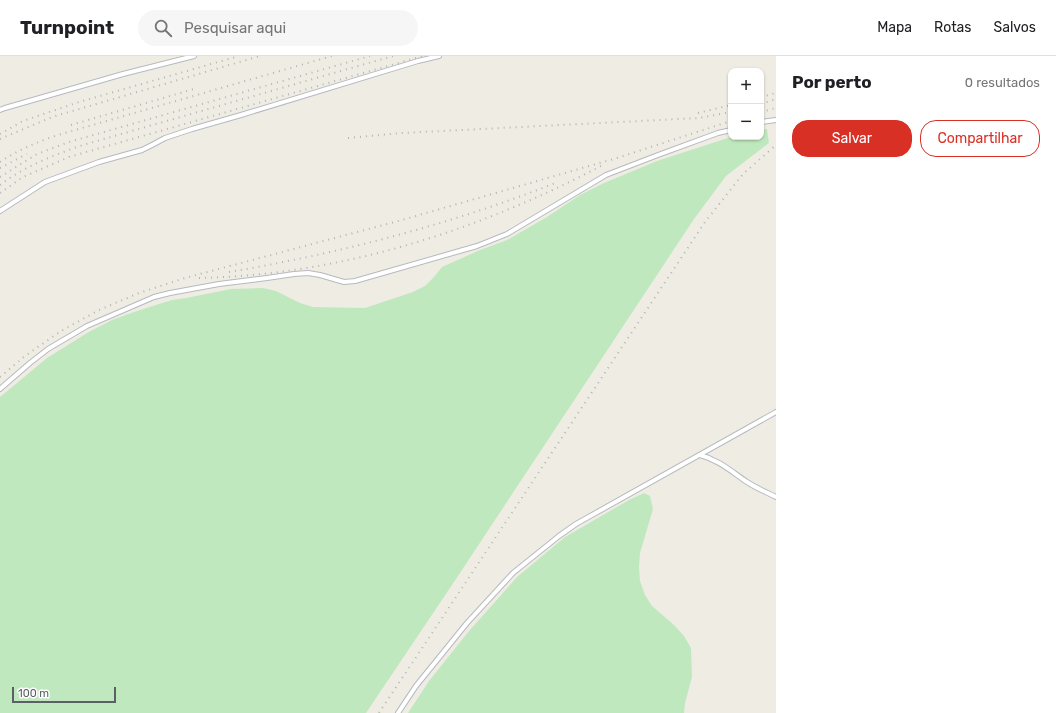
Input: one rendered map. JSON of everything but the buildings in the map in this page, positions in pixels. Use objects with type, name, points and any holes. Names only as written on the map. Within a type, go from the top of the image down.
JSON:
[{"type":"lane","points":[[0,110],[123,74],[194,56]]},
{"type":"lane","points":[[0,211],[45,182],[99,162],[142,150],[165,138],[418,61],[439,56]]},
{"type":"lane","points":[[764,122],[776,120]]},
{"type":"lane","points":[[0,389],[48,349],[87,326],[154,297],[219,284],[294,274],[308,273],[344,282],[354,281],[477,246],[507,234],[606,175],[665,152],[728,131]]},
{"type":"lane","points":[[398,713],[416,686],[467,623],[513,573],[559,536],[576,524],[776,412]]},
{"type":"lane","points":[[700,455],[708,457],[747,482],[776,497]]},
{"type":"green space","points":[[767,129],[769,143],[726,176],[694,219],[366,713],[0,713],[0,397],[47,358],[87,333],[112,320],[172,300],[231,289],[263,288],[276,291],[300,303],[313,307],[365,308],[413,292],[425,286],[442,267],[507,240],[547,217],[580,195],[604,183],[657,161],[728,138],[728,140],[764,140],[764,130]]},
{"type":"green space","points":[[644,493],[650,496],[653,509],[640,553],[640,581],[645,595],[652,606],[674,625],[684,636],[691,648],[692,677],[684,713],[408,713],[429,681],[469,631],[517,577],[565,537]]},
{"type":"railway","points":[[0,134],[23,121],[79,102],[239,56]]},
{"type":"railway","points":[[0,139],[52,117],[260,56]]},
{"type":"railway","points":[[0,162],[43,140],[58,135],[332,56]]},
{"type":"railway","points":[[0,177],[37,154],[69,142],[370,56]]},
{"type":"railway","points":[[0,185],[19,172],[51,157],[83,145],[393,56]]},
{"type":"railway","points":[[0,193],[23,177],[69,157],[423,56]]},
{"type":"railway","points":[[71,125],[194,89]]},
{"type":"railway","points":[[764,96],[776,93]]},
{"type":"railway","points":[[764,103],[776,99]]},
{"type":"railway","points":[[698,113],[728,106]]},
{"type":"railway","points":[[764,111],[776,108]]},
{"type":"railway","points":[[348,138],[402,133],[699,118],[728,113]]},
{"type":"railway","points":[[0,377],[25,356],[61,331],[99,310],[139,293],[185,278],[402,220],[617,158],[728,122]]},
{"type":"railway","points":[[379,713],[705,222],[743,174],[776,145]]},
{"type":"railway","points":[[0,168],[27,154]]},
{"type":"railway","points":[[199,278],[252,275],[304,268],[355,258],[406,245],[456,229],[506,210],[601,166]]},
{"type":"railway","points":[[229,272],[313,256],[396,236],[478,211],[558,182]]}]
